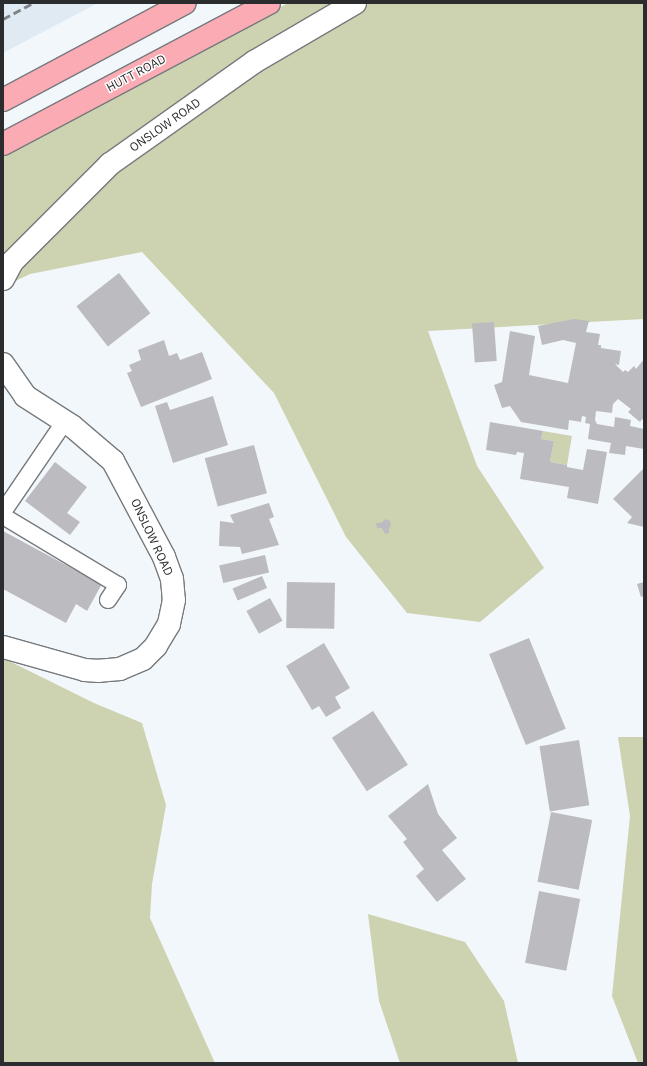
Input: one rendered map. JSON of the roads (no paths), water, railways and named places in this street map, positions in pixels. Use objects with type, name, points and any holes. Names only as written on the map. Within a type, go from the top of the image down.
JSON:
[{"type":"main road","points":[[3,100],[185,3]]},
{"type":"main road","name":"HUTT ROAD","points":[[3,144],[269,3]]},
{"type":"main road","name":"ONSLOW ROAD","points":[[3,279],[12,262],[110,164],[254,62],[355,3]]},
{"type":"main road","name":"ONSLOW ROAD","points":[[3,364],[25,396],[65,421],[113,461],[164,557],[172,579],[174,600],[171,618],[162,638],[150,652],[137,663],[120,669],[99,671],[85,670],[3,646]]},
{"type":"lane","points":[[3,512],[65,421]]},
{"type":"lane","points":[[3,516],[118,585],[108,600]]},
{"type":"railway","points":[[3,19],[33,3]]}]
